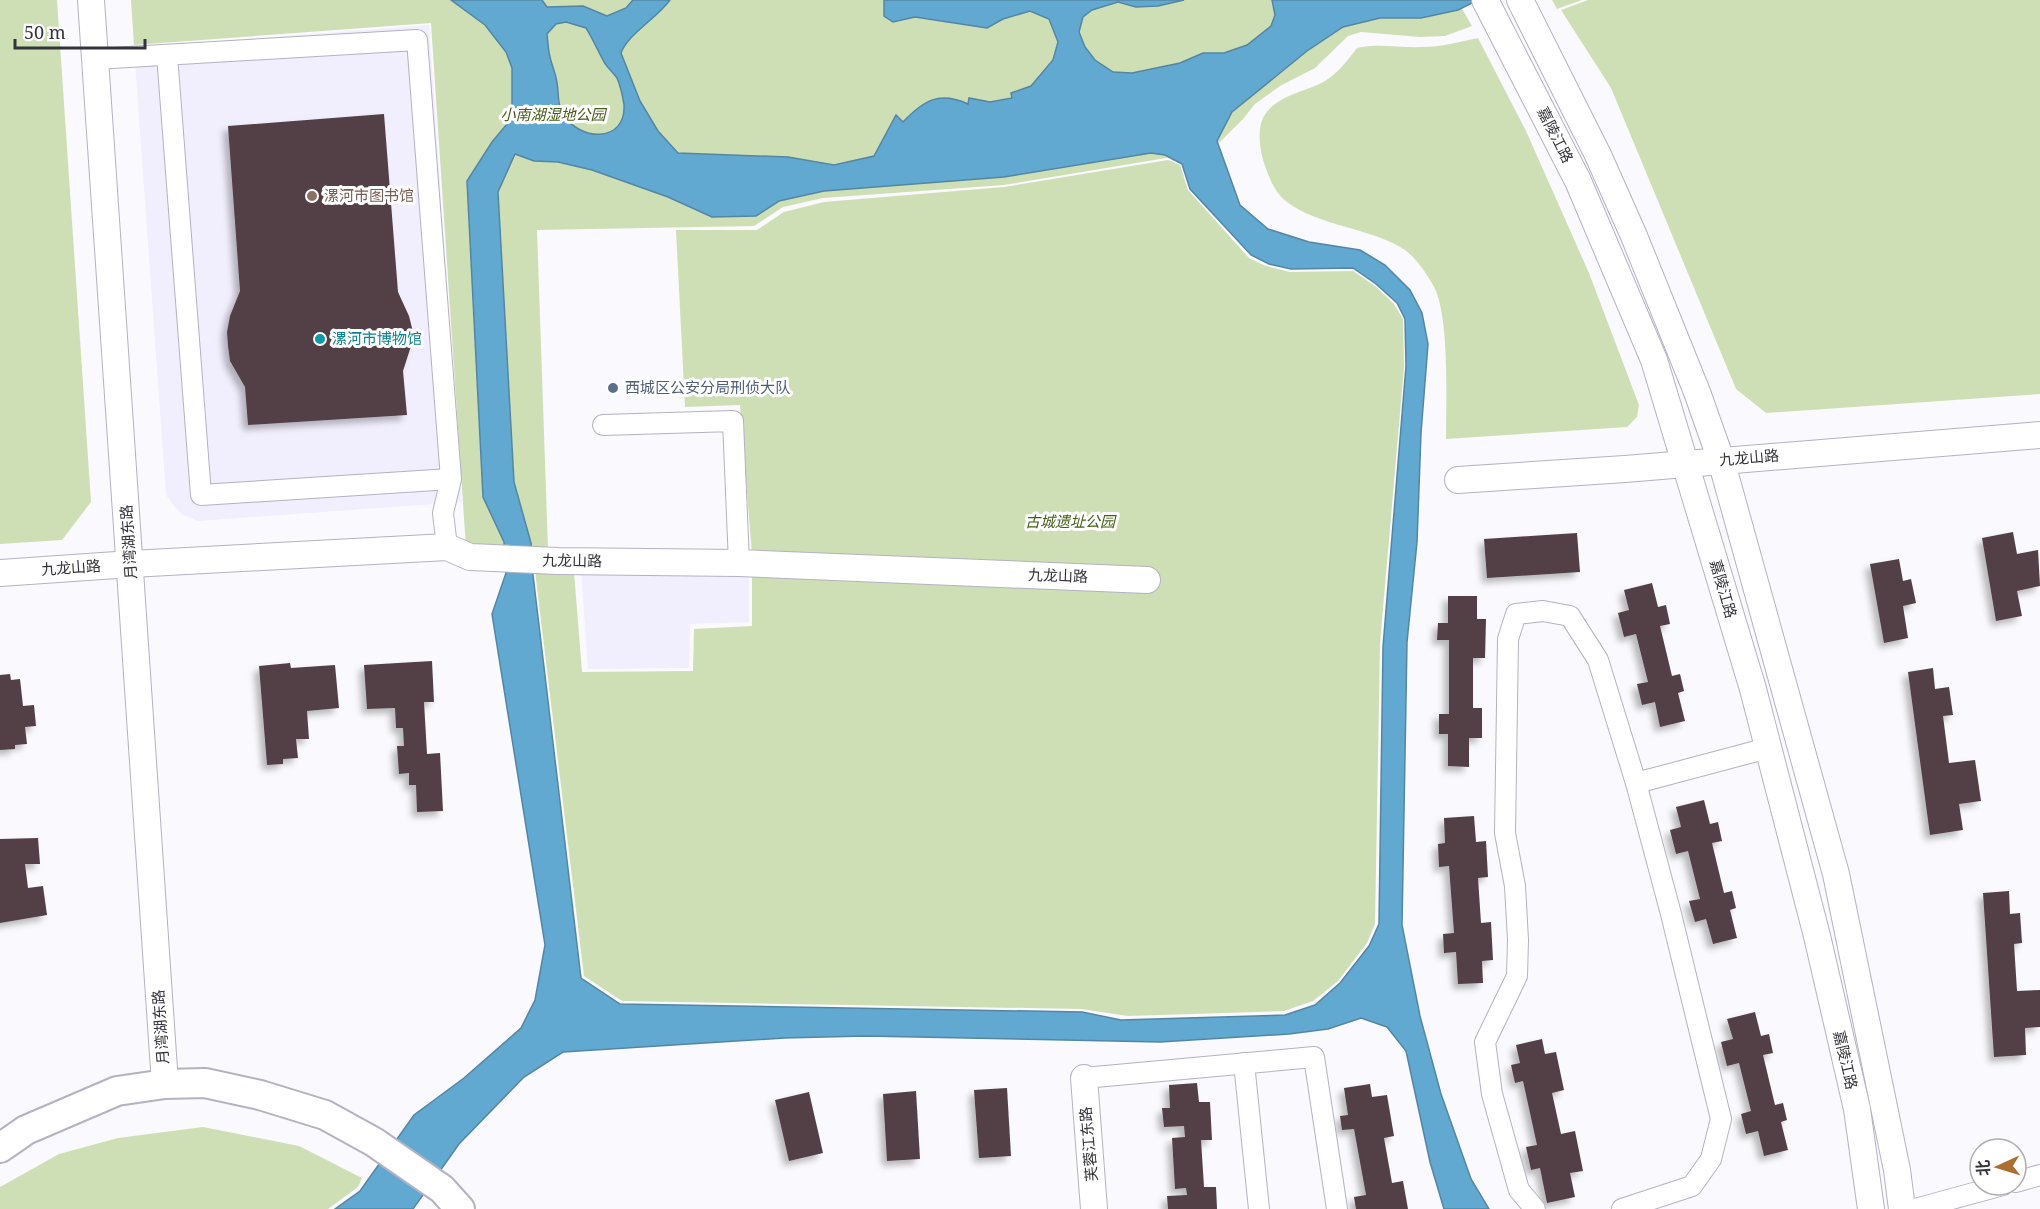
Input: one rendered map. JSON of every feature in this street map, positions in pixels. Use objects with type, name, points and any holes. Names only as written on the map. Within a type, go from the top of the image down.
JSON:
[{"type":"main road","name":"月湾湖东路","points":[[0,1148],[26,1130],[117,1091],[165,1084],[205,1083],[260,1095],[325,1115],[374,1142],[451,1199]]},
{"type":"street","name":"月湾湖东路","points":[[91,0],[165,1084]]},
{"type":"street","name":"嘉陵江路","points":[[1521,1],[1598,155],[1634,236],[1697,392],[1721,460],[1836,874],[1897,1170],[1902,1209]]},
{"type":"street","name":"嘉陵江路","points":[[1489,8],[1578,181],[1654,360],[1753,689],[1817,936],[1857,1110],[1871,1209]]},
{"type":"street","points":[[95,58],[417,40],[451,479],[442,513],[458,552]]},
{"type":"street","points":[[167,54],[201,495],[451,479]]},
{"type":"street","points":[[603,425],[733,421],[739,563]]},
{"type":"street","name":"九龙山路","points":[[1458,480],[2040,435]]},
{"type":"street","name":"九龙山路","points":[[0,573],[131,564],[458,552],[558,561],[739,563],[1147,580]]},
{"type":"street","points":[[1535,1209],[1519,1190],[1492,1094],[1485,1042],[1517,976],[1515,886],[1505,832],[1508,639],[1516,614],[1543,611],[1570,616],[1598,660],[1636,783],[1671,914],[1721,1119],[1711,1160],[1692,1186],[1622,1209]]},
{"type":"street","points":[[1636,783],[1768,748]]},
{"type":"street","points":[[1084,1078],[1314,1057],[1337,1209]]},
{"type":"street","points":[[1244,1064],[1259,1209]]},
{"type":"street","name":"芙蓉江东路","points":[[1084,1078],[1095,1209]]},
{"type":"street","points":[[1915,1209],[1968,1195]]},
{"type":"shaded area","points":[[429,25],[462,502],[198,521],[181,514],[166,495],[134,48]]},
{"type":"shaded area","points":[[581,570],[749,575],[749,622],[690,624],[689,668],[588,669]]},
{"type":"green space","points":[[0,0],[57,0],[91,502],[62,540],[0,544]]},
{"type":"green space","name":"小南湖湿地公园","points":[[131,0],[1457,0],[1472,26],[1445,36],[1420,37],[1361,32],[1348,36],[1315,68],[1280,86],[1255,104],[1220,142],[1166,158],[1004,185],[823,198],[783,207],[754,226],[537,230],[548,549],[466,548],[431,23],[134,45]]},
{"type":"green space","points":[[1552,0],[1582,0],[1557,9]]},
{"type":"green space","points":[[1588,0],[2040,0],[2040,394],[1766,413],[1736,389],[1611,88],[1561,10]]},
{"type":"green space","points":[[1478,38],[1526,131],[1589,273],[1639,405],[1637,417],[1627,427],[1446,439],[1445,337],[1438,298],[1428,276],[1409,253],[1392,243],[1314,217],[1287,202],[1275,189],[1268,174],[1261,152],[1260,134],[1261,123],[1268,110],[1283,99],[1329,78],[1357,48],[1429,47]]},
{"type":"green space","name":"古城遗址公园","points":[[1168,160],[1180,165],[1188,190],[1249,258],[1266,266],[1290,272],[1353,271],[1375,286],[1394,304],[1403,319],[1404,367],[1380,643],[1375,924],[1367,943],[1338,981],[1313,1001],[1284,1011],[1128,1016],[1081,1009],[622,1001],[584,976],[535,571],[574,572],[582,672],[693,671],[694,629],[752,626],[752,554],[740,405],[685,407],[676,230],[757,230],[784,212],[824,202],[1004,187]]},
{"type":"green space","points":[[203,1127],[299,1146],[362,1178],[358,1187],[328,1209],[0,1209],[0,1187],[59,1154],[118,1138]]},
{"type":"water","points":[[451,0],[542,0],[547,7],[583,6],[607,16],[626,8],[633,0],[670,0],[630,39],[621,53],[640,101],[658,131],[678,153],[788,157],[834,165],[874,156],[896,115],[903,122],[925,103],[940,98],[949,98],[968,104],[969,98],[990,102],[1012,98],[1011,93],[1031,86],[1053,60],[1058,42],[1049,19],[1030,11],[1003,19],[987,28],[915,17],[893,22],[884,16],[884,0],[1184,0],[1158,6],[1136,7],[1118,2],[1092,10],[1083,17],[1079,32],[1085,47],[1095,60],[1113,72],[1132,73],[1180,63],[1203,53],[1224,53],[1247,45],[1271,26],[1275,15],[1272,0],[1478,0],[1458,10],[1421,18],[1380,18],[1343,27],[1307,51],[1232,112],[1217,141],[1240,205],[1268,229],[1309,242],[1360,250],[1385,265],[1410,290],[1422,313],[1428,344],[1421,433],[1417,542],[1407,642],[1402,925],[1420,1016],[1441,1094],[1471,1179],[1489,1209],[1444,1209],[1430,1162],[1406,1051],[1387,1027],[1361,1018],[1328,1029],[1289,1034],[1160,1042],[865,1036],[784,1038],[563,1052],[524,1077],[459,1144],[413,1209],[335,1209],[360,1191],[414,1115],[464,1078],[521,1028],[535,1000],[545,945],[492,614],[506,573],[504,542],[483,497],[467,181],[492,142],[512,118],[512,68],[506,52],[485,25]],"holes":[[[566,22],[586,28],[604,63],[617,78],[624,105],[623,117],[618,126],[610,132],[601,134],[580,130],[561,111],[547,34],[556,24]],[[1151,153],[1165,155],[1182,164],[1190,189],[1251,255],[1269,264],[1291,269],[1353,268],[1397,303],[1405,319],[1406,366],[1383,647],[1379,924],[1369,946],[1340,983],[1315,1005],[1285,1015],[1121,1020],[1082,1012],[620,1004],[581,978],[531,543],[514,482],[498,192],[515,154],[534,161],[558,162],[592,170],[668,197],[712,217],[756,216],[779,201],[824,191],[1004,177]]]},
{"type":"building","points":[[384,114],[398,292],[409,316],[413,332],[403,371],[407,415],[248,425],[245,387],[230,361],[227,332],[230,316],[240,291],[228,126]]},
{"type":"building","points":[[2013,532],[2017,554],[2038,550],[2040,586],[2017,591],[2022,616],[1996,621],[1982,538]]},
{"type":"building","points":[[1577,533],[1580,572],[1487,578],[1484,539]]},
{"type":"building","points":[[1899,559],[1903,581],[1911,579],[1916,603],[1903,606],[1908,638],[1884,643],[1870,564]]},
{"type":"building","points":[[1652,583],[1658,607],[1666,605],[1670,624],[1660,626],[1672,676],[1680,674],[1684,691],[1678,693],[1685,721],[1660,727],[1655,702],[1642,705],[1637,684],[1648,682],[1636,634],[1624,637],[1618,613],[1629,610],[1624,590]]},
{"type":"building","points":[[1448,596],[1477,596],[1477,619],[1486,619],[1485,658],[1473,658],[1473,708],[1482,708],[1482,738],[1469,738],[1469,767],[1448,766],[1448,734],[1439,734],[1439,714],[1449,714],[1449,640],[1437,640],[1438,623],[1448,623]]},
{"type":"building","points":[[432,661],[434,702],[424,702],[427,754],[440,753],[443,811],[417,812],[416,785],[409,785],[409,773],[399,774],[397,746],[404,746],[403,728],[396,728],[395,708],[367,709],[364,665]]},
{"type":"building","points":[[290,663],[291,668],[335,665],[339,708],[307,711],[309,739],[296,739],[298,758],[283,759],[283,764],[267,765],[259,666]]},
{"type":"building","points":[[1933,668],[1935,689],[1949,687],[1953,715],[1943,716],[1949,763],[1975,760],[1981,801],[1959,804],[1963,830],[1930,835],[1908,672]]},
{"type":"building","points":[[10,674],[11,680],[20,679],[23,706],[34,705],[36,726],[25,727],[27,744],[15,745],[15,749],[0,750],[0,675]]},
{"type":"building","points":[[1704,800],[1710,824],[1718,822],[1722,841],[1712,843],[1724,893],[1732,891],[1736,908],[1730,910],[1737,938],[1713,944],[1706,919],[1695,922],[1689,901],[1700,899],[1688,851],[1676,854],[1670,830],[1681,827],[1676,807]]},
{"type":"building","points":[[1474,816],[1476,842],[1486,841],[1488,877],[1478,878],[1481,923],[1491,922],[1493,960],[1482,961],[1483,983],[1458,984],[1456,952],[1444,953],[1443,934],[1454,933],[1449,866],[1439,867],[1438,844],[1445,843],[1444,818]]},
{"type":"building","points":[[38,838],[40,864],[25,864],[28,888],[43,886],[47,915],[0,923],[0,839]]},
{"type":"building","points":[[2009,891],[2010,914],[2020,913],[2022,943],[2014,944],[2017,991],[2040,990],[2040,1027],[2025,1028],[2026,1055],[1994,1057],[1983,893]]},
{"type":"building","points":[[1755,1012],[1761,1036],[1769,1034],[1773,1053],[1763,1055],[1775,1105],[1783,1103],[1787,1120],[1781,1122],[1788,1150],[1764,1156],[1758,1131],[1746,1134],[1741,1114],[1751,1111],[1739,1063],[1727,1066],[1721,1042],[1733,1039],[1727,1019]]},
{"type":"building","points":[[1542,1039],[1545,1054],[1556,1052],[1564,1090],[1552,1093],[1561,1134],[1575,1131],[1583,1171],[1570,1173],[1575,1197],[1547,1203],[1540,1168],[1531,1170],[1526,1147],[1537,1145],[1523,1081],[1515,1083],[1511,1065],[1520,1063],[1516,1045]]},
{"type":"building","points":[[1197,1083],[1199,1102],[1210,1102],[1212,1140],[1201,1140],[1204,1187],[1216,1187],[1217,1209],[1168,1209],[1167,1196],[1187,1195],[1186,1188],[1175,1189],[1172,1138],[1185,1137],[1184,1126],[1164,1127],[1162,1108],[1170,1108],[1169,1085]]},
{"type":"building","points":[[1370,1084],[1372,1097],[1387,1095],[1394,1136],[1384,1138],[1392,1183],[1403,1181],[1408,1209],[1356,1209],[1354,1197],[1366,1195],[1354,1129],[1342,1130],[1340,1116],[1348,1115],[1344,1088]]},
{"type":"building","points":[[1007,1088],[1011,1156],[979,1158],[974,1090]]},
{"type":"building","points":[[916,1091],[920,1159],[887,1161],[883,1094]]},
{"type":"building","points":[[809,1092],[823,1153],[789,1161],[775,1100]]},
{"type":"place","name":"漯河市图书馆","points":[[312,196]]},
{"type":"place","name":"漯河市博物馆","points":[[320,339]]},
{"type":"place","name":"西城区公安分局刑侦大队","points":[[613,388]]}]
